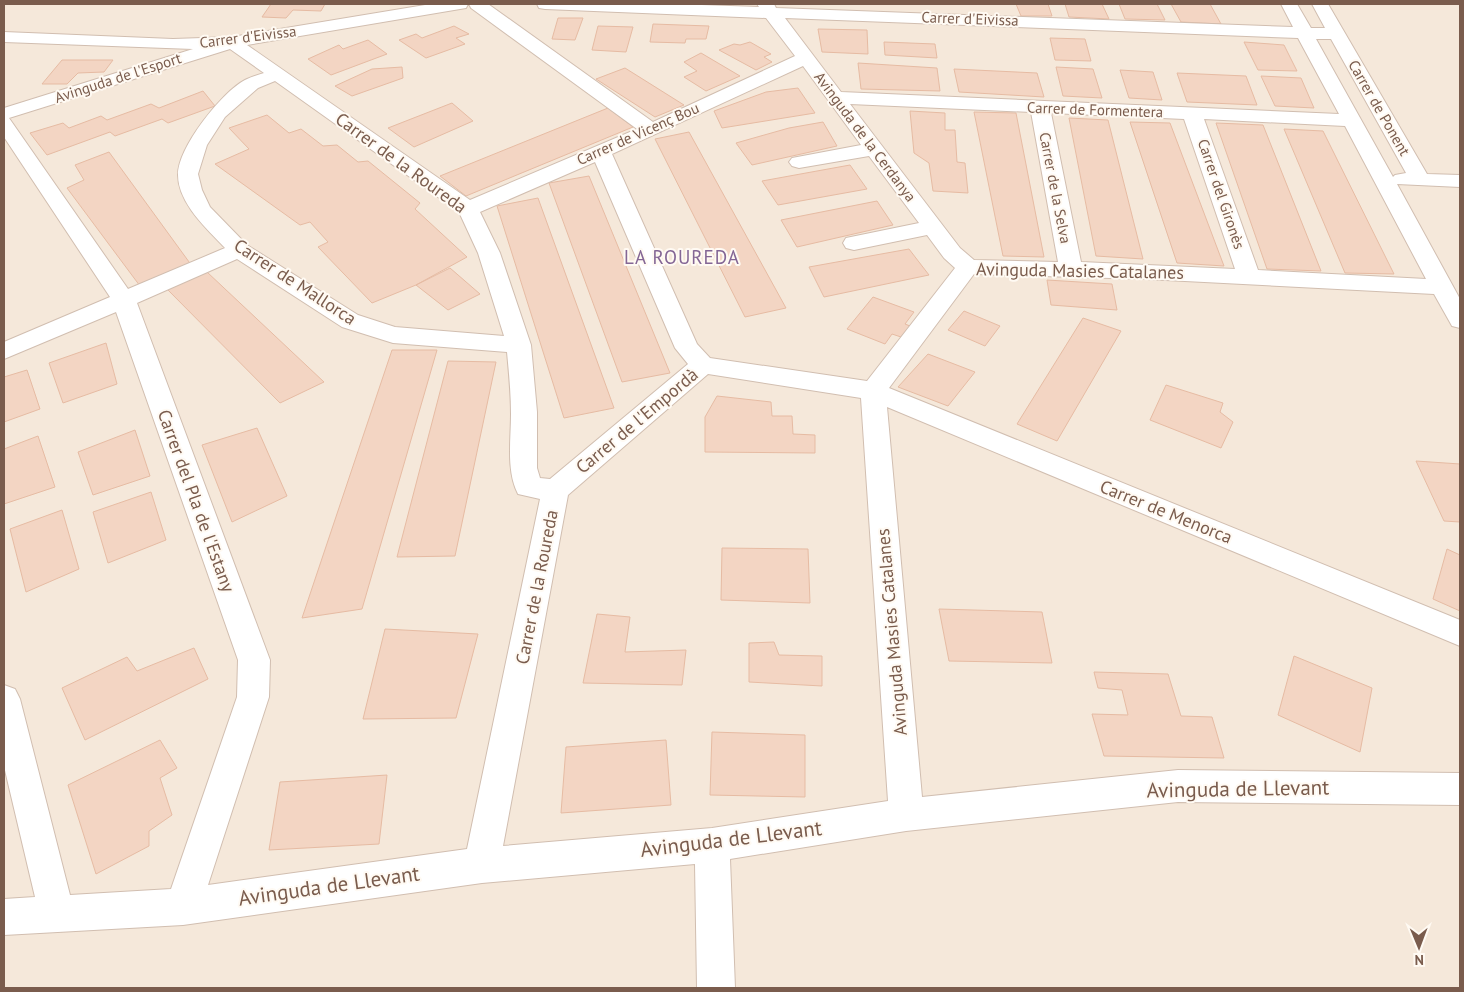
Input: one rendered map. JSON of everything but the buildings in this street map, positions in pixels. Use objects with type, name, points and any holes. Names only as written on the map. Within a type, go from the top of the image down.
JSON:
[{"type":"street","name":"Carrer d'Eivissa","points":[[4,37],[173,44],[232,42],[460,4]]},
{"type":"street","points":[[477,4],[651,130]]},
{"type":"street","name":"Carrer d'Eivissa","points":[[545,4],[768,7],[1336,34]]},
{"type":"street","name":"Carrer de Ponent","points":[[1289,4],[1460,320]]},
{"type":"street","name":"Carrer de Ponent","points":[[1320,4],[1420,179]]},
{"type":"street","name":"Avinguda de la Cerdanya","points":[[768,7],[838,98],[952,253],[968,268]]},
{"type":"street","name":"Carrer de la Roureda","points":[[232,42],[468,208],[489,253],[519,345],[524,412],[524,468],[528,487],[556,490],[482,865]]},
{"type":"street","name":"Avinguda de l'Esport","points":[[4,114],[232,42]]},
{"type":"street","name":"Carrer de Vicenç Bou","points":[[468,208],[651,130],[806,58]]},
{"type":"street","name":"Carrer de Mallorca","points":[[277,74],[251,84],[218,113],[197,145],[188,174],[192,190],[201,209],[239,250],[350,321],[393,335],[519,345]]},
{"type":"street","name":"Carrer de Formentera","points":[[838,98],[1352,120]]},
{"type":"street","name":"Carrer de la Selva","points":[[1040,108],[1071,269]]},
{"type":"street","name":"Carrer del Gironès","points":[[1192,113],[1249,276]]},
{"type":"street","name":"Carrer del Pla de l'Estany","points":[[4,123],[124,300],[254,660],[254,697],[183,907]]},
{"type":"street","points":[[799,162],[873,148]]},
{"type":"street","points":[[600,152],[687,348],[703,365]]},
{"type":"street","name":"Carrer de Ponent","points":[[1383,178],[1420,179]]},
{"type":"street","points":[[1420,179],[1460,181]]},
{"type":"street","points":[[854,243],[933,227]]},
{"type":"street","points":[[4,351],[239,250]]},
{"type":"street","name":"Avinguda Masies Catalanes","points":[[906,815],[873,391],[968,268],[1071,269],[1249,276],[1443,287]]},
{"type":"street","name":"Carrer de l'Empordà","points":[[556,490],[703,365],[873,391]]},
{"type":"street","name":"Carrer de Menorca","points":[[873,391],[1460,633]]},
{"type":"street","points":[[4,700],[57,915]]},
{"type":"street","name":"Avinguda de Llevant","points":[[4,917],[183,907],[482,865],[712,845],[906,815],[1178,786],[1460,789]]},
{"type":"street","points":[[712,845],[716,988]]},
{"type":"shaded area","points":[[4,4],[1460,4],[1460,988],[4,988]]},
{"type":"district","name":"LA ROUREDA","points":[[682,257]]}]
